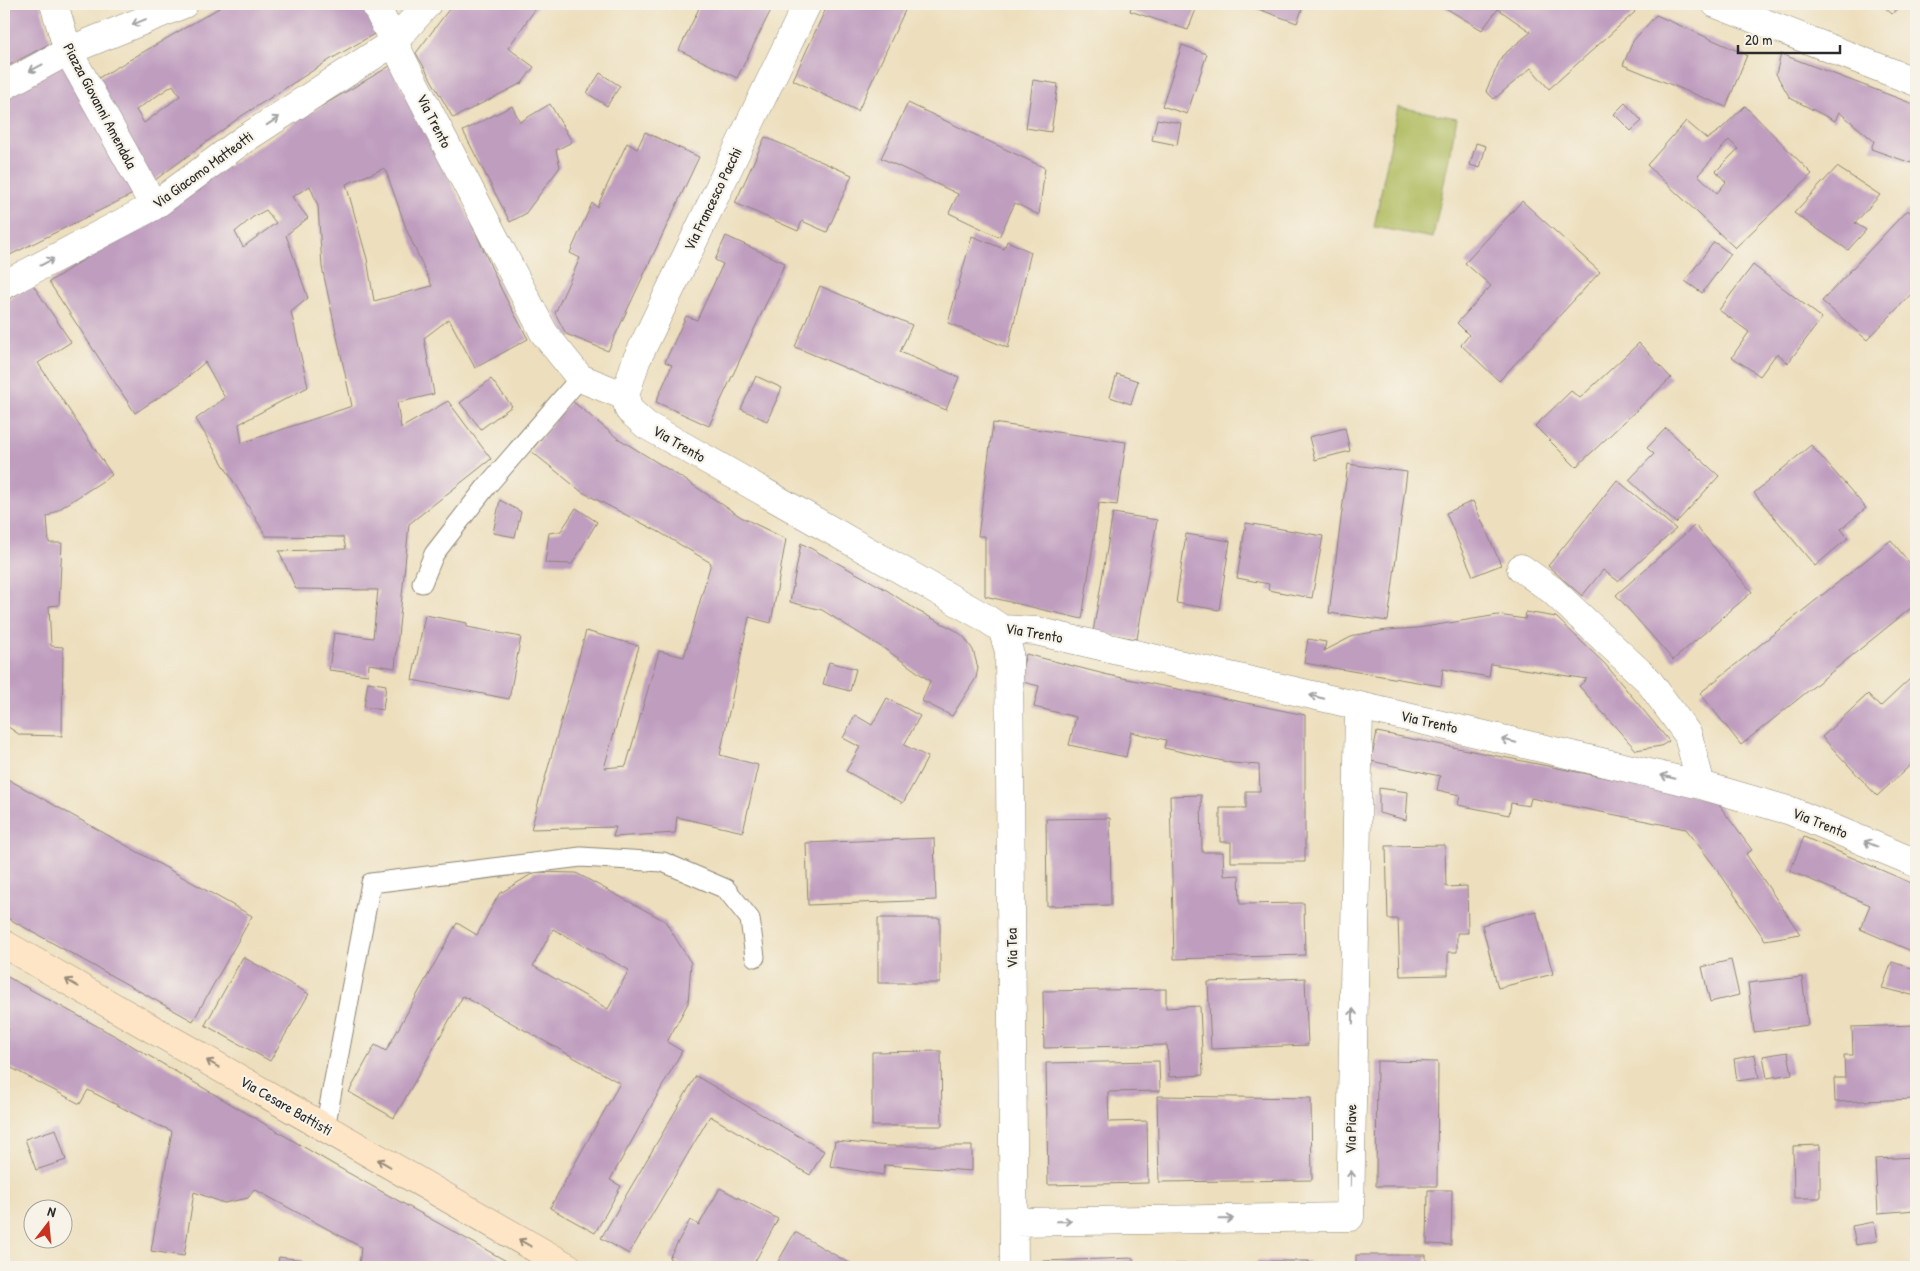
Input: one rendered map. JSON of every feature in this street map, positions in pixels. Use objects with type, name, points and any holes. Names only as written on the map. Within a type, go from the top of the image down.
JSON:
[{"type":"street","name":"Piazza Giovanni Amendola","points":[[54,4],[68,51],[154,206]]},
{"type":"street","points":[[4,86],[68,51],[184,4]]},
{"type":"street","name":"Via Trento","points":[[375,4],[544,333],[580,378],[625,396],[629,410],[646,425],[1002,629],[1036,631],[1701,785],[1791,811],[1916,863]]},
{"type":"street","name":"Via Giacomo Matteotti","points":[[4,285],[154,206],[243,140],[394,42],[427,4]]},
{"type":"street","name":"Via Francesco Pacchi","points":[[625,396],[636,361],[807,4]]},
{"type":"street","points":[[1716,4],[1916,82]]},
{"type":"street","points":[[1521,568],[1552,590],[1648,680],[1688,735],[1701,785]]},
{"type":"street","name":"Via Tea","points":[[1002,629],[1008,651],[1014,1267]]},
{"type":"street","name":"Via Piave","points":[[1015,1222],[1350,1217],[1358,707]]},
{"type":"street","name":"Via Cesare Battisti","points":[[4,944],[568,1267]]},
{"type":"lane","points":[[422,584],[434,554],[440,546],[486,487],[580,378]]},
{"type":"lane","points":[[325,1128],[371,883],[581,857],[663,862],[726,889],[750,919],[755,957]]},
{"type":"green space","points":[[1398,107],[1457,118],[1433,238],[1374,227]]},
{"type":"building","points":[[4,4],[40,4],[51,43],[4,68]]},
{"type":"building","points":[[226,4],[366,4],[381,30],[331,59],[240,117],[151,183],[95,80]],"holes":[[[173,85],[180,96],[144,123],[136,110]]]},
{"type":"building","points":[[453,4],[539,4],[508,48],[534,67],[522,83],[453,118],[416,53]]},
{"type":"building","points":[[701,4],[774,4],[737,78],[679,50]]},
{"type":"building","points":[[828,4],[908,4],[858,111],[793,80]]},
{"type":"building","points":[[1132,4],[1198,4],[1188,30],[1130,11]]},
{"type":"building","points":[[1244,4],[1304,4],[1297,23]]},
{"type":"building","points":[[1439,4],[1628,4],[1635,12],[1549,89],[1531,68],[1494,99],[1486,91],[1502,56],[1531,32],[1498,9],[1482,30]]},
{"type":"building","points":[[1881,4],[1901,4],[1892,14]]},
{"type":"building","points":[[1656,15],[1747,55],[1726,107],[1623,65],[1633,41]]},
{"type":"building","points":[[1182,45],[1207,54],[1187,114],[1162,106]]},
{"type":"building","points":[[1781,54],[1916,105],[1916,146],[1911,163],[1871,149],[1874,141],[1839,112],[1835,121],[1790,98],[1776,74]]},
{"type":"building","points":[[64,64],[141,190],[4,258],[4,95]]},
{"type":"building","points":[[390,66],[464,207],[502,291],[528,339],[475,368],[449,319],[424,338],[434,394],[397,403],[401,428],[448,401],[491,459],[409,524],[395,668],[369,664],[368,675],[329,670],[334,633],[373,638],[378,590],[296,589],[279,551],[346,549],[343,537],[266,536],[196,419],[225,398],[205,362],[182,382],[135,413],[49,282],[310,113]],"holes":[[[385,168],[407,231],[432,286],[374,301],[367,259],[346,184]],[[310,186],[318,206],[322,267],[352,406],[242,443],[239,424],[308,387],[291,312],[308,298],[286,235],[308,218],[292,197]],[[266,210],[276,223],[243,247],[235,232],[253,217]]]},
{"type":"building","points":[[600,73],[620,86],[607,106],[587,93]]},
{"type":"building","points":[[1033,80],[1058,84],[1051,132],[1026,128]]},
{"type":"building","points":[[908,103],[1045,168],[1039,215],[1015,203],[999,237],[949,213],[958,194],[881,158]]},
{"type":"building","points":[[1625,103],[1642,121],[1631,131],[1614,114]]},
{"type":"building","points":[[550,104],[572,142],[556,150],[560,167],[525,214],[510,222],[463,131],[512,106],[520,122]]},
{"type":"building","points":[[1745,106],[1812,174],[1735,248],[1647,165],[1686,121],[1707,139],[1720,130]],"holes":[[[1729,140],[1738,149],[1716,171],[1726,182],[1717,193],[1698,175]]]},
{"type":"building","points":[[1157,119],[1181,123],[1177,145],[1152,140]]},
{"type":"building","points":[[645,132],[699,157],[608,351],[566,334],[555,313],[580,258],[570,253],[592,203],[597,207],[627,143],[637,149]]},
{"type":"building","points":[[765,137],[852,175],[827,232],[802,221],[798,231],[735,203]]},
{"type":"building","points":[[1476,143],[1486,146],[1480,168],[1470,165]]},
{"type":"building","points":[[1837,167],[1880,195],[1855,223],[1866,230],[1848,250],[1794,213]]},
{"type":"building","points":[[1522,201],[1600,272],[1499,381],[1461,345],[1469,335],[1457,323],[1491,286],[1465,263]]},
{"type":"building","points":[[1907,210],[1913,214],[1916,210],[1916,289],[1867,340],[1822,301]]},
{"type":"building","points":[[726,236],[785,263],[709,426],[656,402],[672,365],[665,362],[686,316],[697,320],[723,264],[715,260]]},
{"type":"building","points":[[972,236],[1004,249],[1007,241],[1031,252],[1008,348],[948,323]]},
{"type":"building","points":[[1714,242],[1731,254],[1702,293],[1685,281]]},
{"type":"building","points":[[1753,265],[1822,318],[1788,363],[1777,353],[1760,376],[1732,357],[1749,332],[1719,310]]},
{"type":"building","points":[[33,285],[71,342],[38,363],[112,475],[47,517],[49,543],[62,543],[59,605],[49,606],[51,646],[63,647],[62,736],[20,735],[4,724],[4,302]]},
{"type":"building","points":[[820,286],[912,325],[900,352],[959,377],[946,410],[795,347]]},
{"type":"building","points":[[1639,343],[1671,378],[1576,467],[1535,426],[1571,391],[1580,398]]},
{"type":"building","points":[[1117,374],[1138,381],[1131,404],[1110,397]]},
{"type":"building","points":[[756,376],[782,388],[767,421],[741,409]]},
{"type":"building","points":[[491,379],[512,406],[481,429],[460,403]]},
{"type":"building","points":[[571,400],[616,437],[741,517],[786,539],[771,623],[749,617],[720,755],[758,765],[743,832],[677,817],[675,833],[613,837],[616,827],[531,829],[586,631],[639,646],[604,768],[626,766],[659,651],[684,657],[711,563],[659,532],[582,492],[531,451]]},
{"type":"building","points":[[993,423],[1126,442],[1117,505],[1099,503],[1082,619],[985,596],[985,536],[978,536]]},
{"type":"building","points":[[1345,428],[1350,451],[1315,460],[1309,437]]},
{"type":"building","points":[[1666,428],[1719,476],[1676,523],[1629,480],[1654,454],[1647,448]]},
{"type":"building","points":[[1811,445],[1866,508],[1841,529],[1848,538],[1815,566],[1754,493]]},
{"type":"building","points":[[1348,464],[1407,472],[1388,621],[1329,613]]},
{"type":"building","points":[[1617,480],[1676,529],[1618,581],[1603,570],[1582,596],[1548,566]]},
{"type":"building","points":[[500,500],[521,512],[515,537],[493,533]]},
{"type":"building","points":[[1473,501],[1501,565],[1473,576],[1446,513]]},
{"type":"building","points":[[576,508],[597,522],[572,564],[545,563],[549,533],[561,531]]},
{"type":"building","points":[[1113,513],[1157,520],[1137,639],[1093,632]]},
{"type":"building","points":[[1246,523],[1323,536],[1312,598],[1268,590],[1269,584],[1237,578]]},
{"type":"building","points":[[1695,525],[1752,592],[1673,660],[1616,595]]},
{"type":"building","points":[[1186,534],[1230,541],[1219,610],[1176,603]]},
{"type":"building","points":[[1891,540],[1916,571],[1916,604],[1741,745],[1700,693]]},
{"type":"building","points":[[801,543],[885,589],[918,611],[955,630],[964,637],[973,650],[978,668],[976,678],[952,716],[922,701],[930,681],[891,653],[822,610],[790,602]]},
{"type":"building","points":[[1526,612],[1556,617],[1605,664],[1669,741],[1661,746],[1636,750],[1579,686],[1587,679],[1491,664],[1489,677],[1443,669],[1441,686],[1304,663],[1308,639],[1326,642],[1324,651],[1355,635],[1418,628],[1498,615],[1525,619]]},
{"type":"building","points":[[425,615],[467,623],[467,627],[521,637],[509,699],[412,680]]},
{"type":"building","points":[[1026,654],[1108,675],[1305,715],[1305,862],[1231,862],[1231,842],[1220,842],[1220,808],[1246,808],[1246,791],[1260,791],[1259,765],[1232,763],[1164,748],[1166,740],[1131,732],[1126,757],[1069,745],[1076,717],[1034,707],[1039,686],[1019,681]]},
{"type":"building","points":[[829,662],[856,669],[850,691],[823,684]]},
{"type":"building","points":[[1911,678],[1916,684],[1916,760],[1877,796],[1822,737],[1868,694],[1880,707]]},
{"type":"building","points":[[368,682],[386,685],[383,710],[364,707]]},
{"type":"building","points":[[887,698],[920,716],[904,745],[928,757],[903,803],[846,771],[860,747],[843,738],[855,715],[872,725]]},
{"type":"building","points":[[1377,732],[1716,801],[1752,850],[1746,854],[1800,934],[1765,940],[1719,872],[1686,829],[1531,798],[1529,806],[1511,803],[1509,815],[1458,805],[1460,795],[1437,790],[1440,776],[1371,761]]},
{"type":"building","points":[[4,777],[252,916],[193,1021],[4,916]]},
{"type":"building","points":[[1379,788],[1408,792],[1406,820],[1379,813]]},
{"type":"building","points":[[1201,795],[1202,852],[1223,852],[1224,876],[1239,875],[1240,904],[1304,903],[1305,955],[1174,959],[1170,796]]},
{"type":"building","points":[[1110,818],[1111,905],[1047,906],[1046,819]]},
{"type":"building","points":[[1804,837],[1916,885],[1916,953],[1860,929],[1870,905],[1790,871]]},
{"type":"building","points":[[934,838],[936,900],[808,905],[806,843]]},
{"type":"building","points":[[1445,845],[1446,887],[1467,886],[1468,933],[1457,933],[1457,952],[1448,952],[1448,975],[1400,976],[1398,919],[1388,919],[1386,846]]},
{"type":"building","points":[[535,872],[576,873],[665,921],[691,963],[688,1003],[667,1042],[682,1051],[610,1180],[621,1186],[595,1233],[550,1208],[620,1083],[463,996],[394,1118],[349,1092],[375,1045],[386,1051],[457,923],[477,935],[499,894]],"holes":[[[553,929],[629,970],[608,1009],[533,966]]]},
{"type":"building","points":[[1536,911],[1553,974],[1498,988],[1482,925]]},
{"type":"building","points":[[878,918],[940,918],[940,983],[878,983]]},
{"type":"building","points":[[243,957],[309,994],[270,1061],[205,1025]]},
{"type":"building","points":[[1731,960],[1739,995],[1710,1002],[1702,967]]},
{"type":"building","points":[[1892,962],[1915,969],[1913,977],[1916,977],[1916,996],[1882,988]]},
{"type":"building","points":[[4,975],[117,1037],[336,1166],[517,1267],[359,1267],[361,1247],[254,1189],[248,1198],[224,1203],[194,1192],[184,1256],[151,1251],[172,1131],[146,1120],[88,1090],[80,1104],[4,1064],[4,1039],[9,1028],[4,1025]]},
{"type":"building","points":[[1802,977],[1808,1025],[1754,1032],[1748,983]]},
{"type":"building","points":[[1305,978],[1308,1045],[1211,1049],[1208,982]]},
{"type":"building","points":[[1166,989],[1166,1008],[1200,1006],[1203,1075],[1169,1077],[1167,1045],[1044,1048],[1043,991]]},
{"type":"building","points":[[1915,1025],[1916,1099],[1835,1102],[1834,1078],[1845,1078],[1844,1055],[1853,1055],[1852,1027]]},
{"type":"building","points":[[941,1051],[942,1126],[872,1126],[872,1052]]},
{"type":"building","points":[[1788,1052],[1792,1074],[1767,1078],[1763,1056]]},
{"type":"building","points":[[1755,1055],[1759,1078],[1737,1081],[1734,1059]]},
{"type":"building","points":[[1159,1061],[1160,1091],[1108,1092],[1109,1122],[1147,1121],[1148,1183],[1048,1185],[1046,1063]]},
{"type":"building","points":[[1377,1061],[1438,1062],[1437,1186],[1376,1186]]},
{"type":"building","points":[[696,1076],[824,1151],[810,1175],[710,1116],[629,1254],[601,1238]]},
{"type":"building","points":[[1157,1096],[1311,1098],[1312,1180],[1159,1182]]},
{"type":"building","points":[[56,1129],[66,1160],[36,1170],[25,1139]]},
{"type":"building","points":[[835,1141],[889,1146],[972,1146],[972,1171],[885,1165],[883,1175],[830,1166]]},
{"type":"building","points":[[1820,1145],[1820,1198],[1794,1198],[1793,1146]]},
{"type":"building","points":[[1916,1157],[1916,1210],[1878,1213],[1875,1159]]},
{"type":"building","points":[[720,1188],[778,1219],[752,1267],[686,1267],[669,1258],[690,1220],[699,1225]]},
{"type":"building","points":[[1428,1190],[1452,1190],[1451,1245],[1427,1244]]},
{"type":"building","points":[[1874,1222],[1877,1241],[1856,1245],[1852,1226]]},
{"type":"building","points":[[795,1232],[856,1267],[775,1267]]},
{"type":"building","points":[[1356,1255],[1426,1255],[1426,1267],[1356,1267]]},
{"type":"building","points":[[279,1257],[303,1260],[302,1267],[277,1267]]},
{"type":"building","points":[[1133,1258],[1134,1267],[1042,1267],[1042,1261]]},
{"type":"building","points":[[1257,1261],[1309,1261],[1309,1267],[1257,1267]]},
{"type":"building","points":[[1175,1264],[1240,1264],[1240,1267],[1175,1267]]}]
